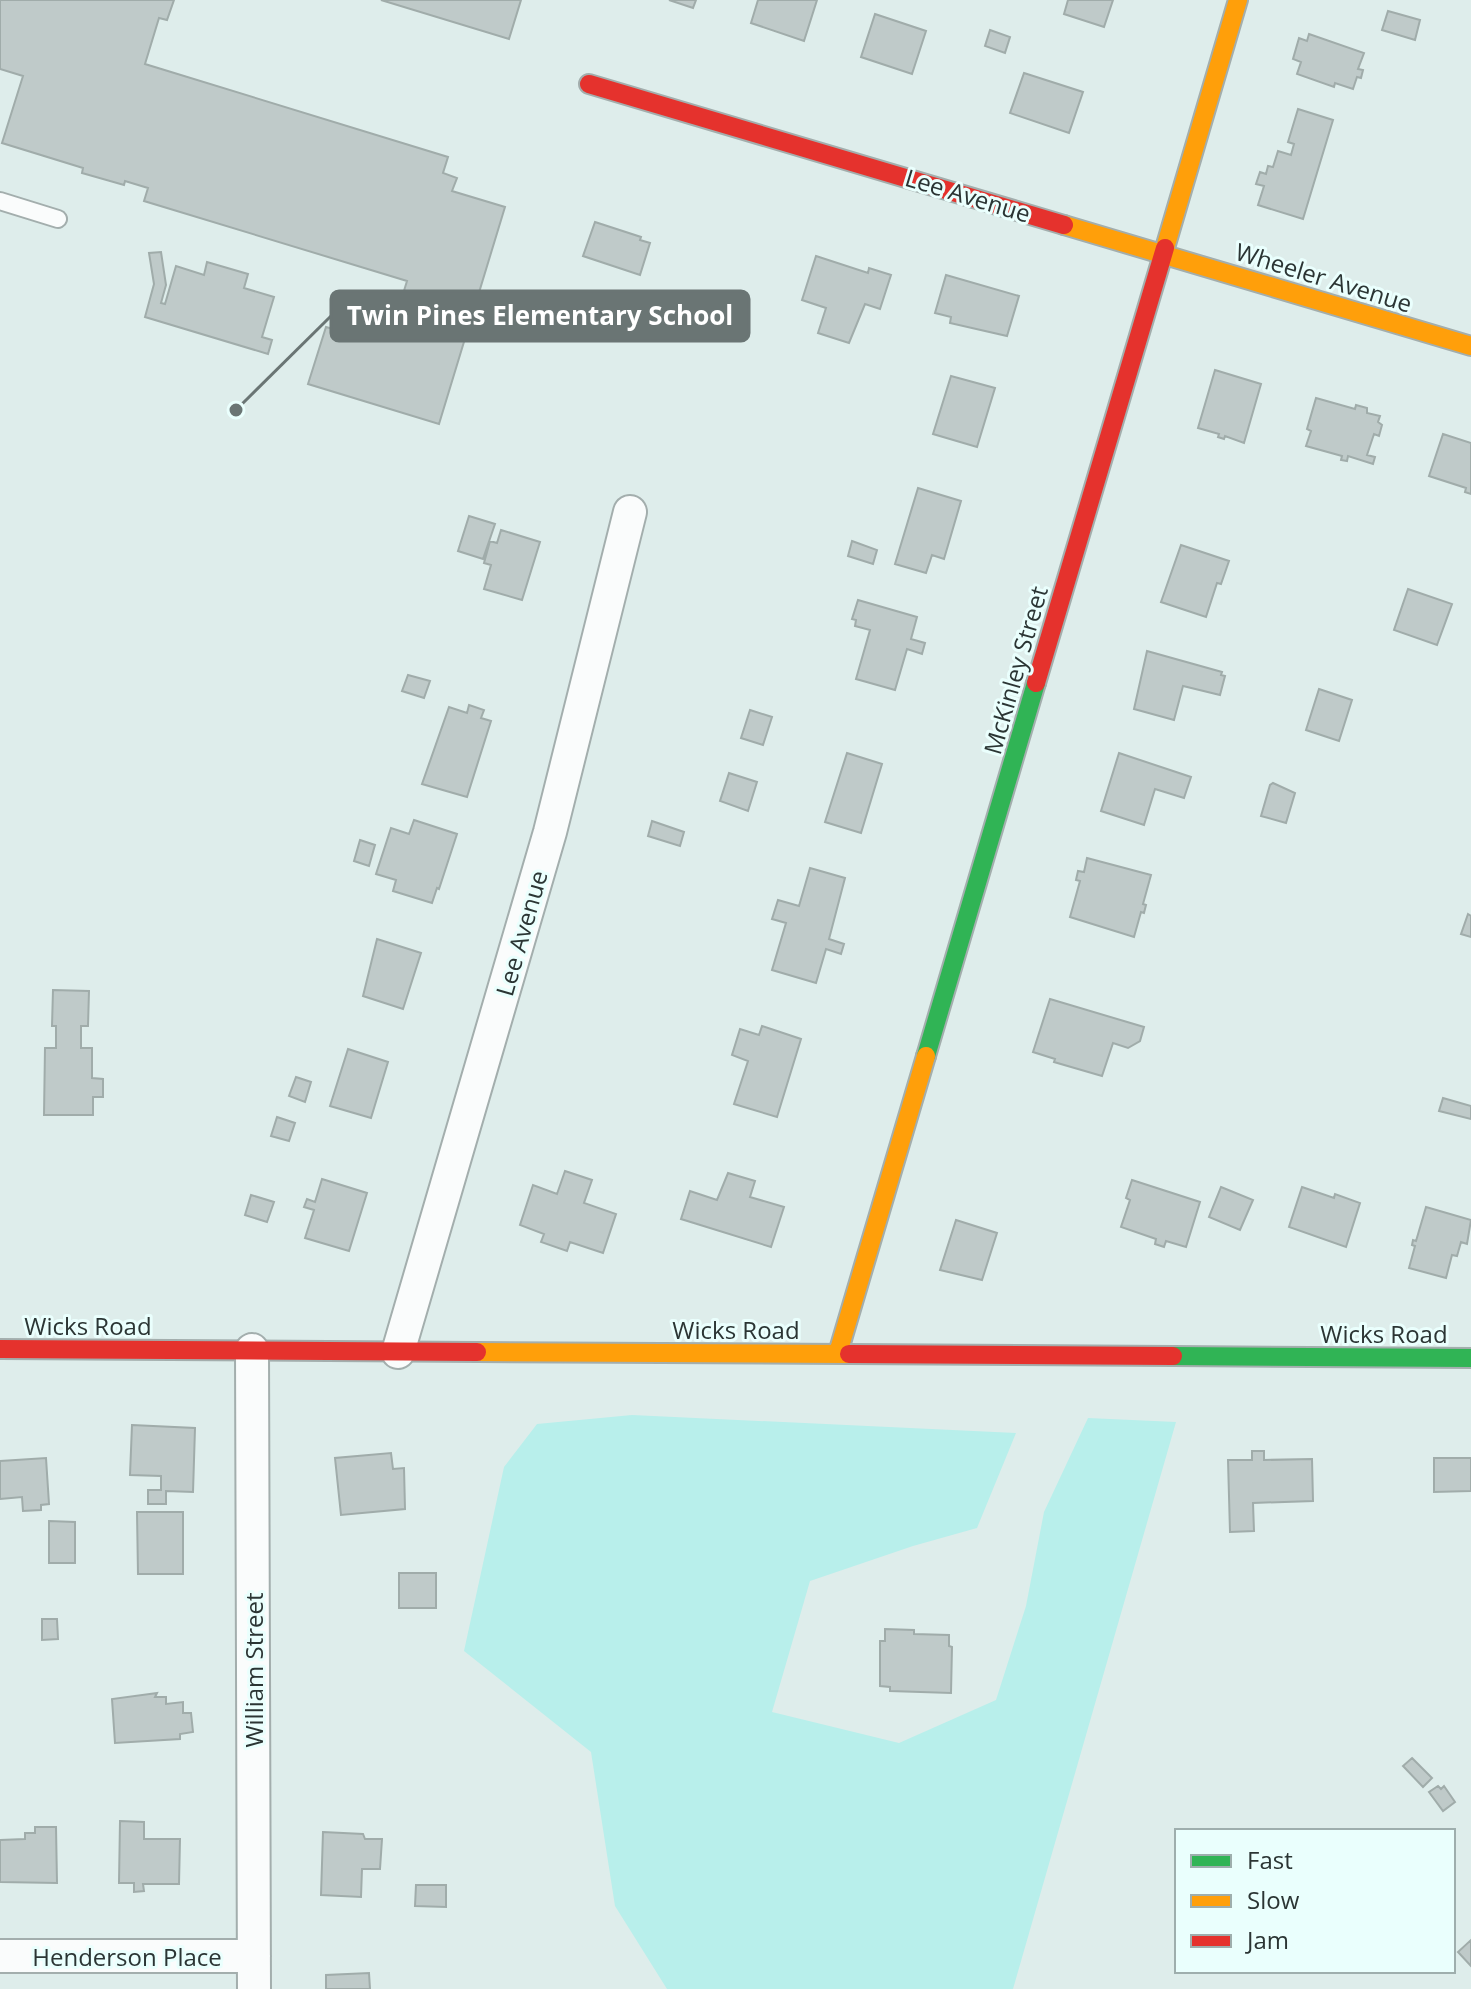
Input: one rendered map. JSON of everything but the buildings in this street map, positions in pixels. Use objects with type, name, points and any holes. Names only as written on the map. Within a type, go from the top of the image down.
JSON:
[{"type":"street","name":"McKinley Street","points":[[838,1353],[1238,0]]},
{"type":"street","name":"Lee Avenue","points":[[589,84],[1163,253]]},
{"type":"street","name":"Wheeler Avenue","points":[[1163,253],[1471,346]]},
{"type":"street","name":"Lee Avenue","points":[[398,1352],[550,832],[630,512]]},
{"type":"street","name":"Wicks Road","points":[[0,1349],[1471,1358]]},
{"type":"street","name":"William Street","points":[[252,1350],[254,1989]]},
{"type":"street","name":"Henderson Place","points":[[0,1956],[254,1956]]},
{"type":"lane","points":[[0,201],[58,219]]},
{"type":"shaded area","points":[[632,1415],[1016,1433],[977,1528],[810,1581],[772,1712],[899,1743],[996,1700],[1026,1606],[1044,1512],[1088,1418],[1176,1422],[1013,1989],[667,1989],[615,1906],[591,1752],[464,1651],[504,1467],[537,1424]]},
{"type":"traffic: fast","points":[[926,1056],[1036,683]]},
{"type":"traffic: fast","points":[[1173,1356],[1471,1358]]},
{"type":"traffic: slow","points":[[1165,248],[1238,0]]},
{"type":"traffic: slow","points":[[1064,225],[1471,346]]},
{"type":"traffic: slow","points":[[838,1353],[926,1056]]},
{"type":"traffic: slow","points":[[477,1352],[849,1354]]},
{"type":"traffic: jam","points":[[589,84],[1064,225]]},
{"type":"traffic: jam","points":[[1036,683],[1165,248]]},
{"type":"traffic: jam","points":[[0,1349],[477,1352]]},
{"type":"traffic: jam","points":[[849,1354],[1173,1356]]},
{"type":"place","name":"Twin Pines Elementary School","points":[[236,410]]}]
